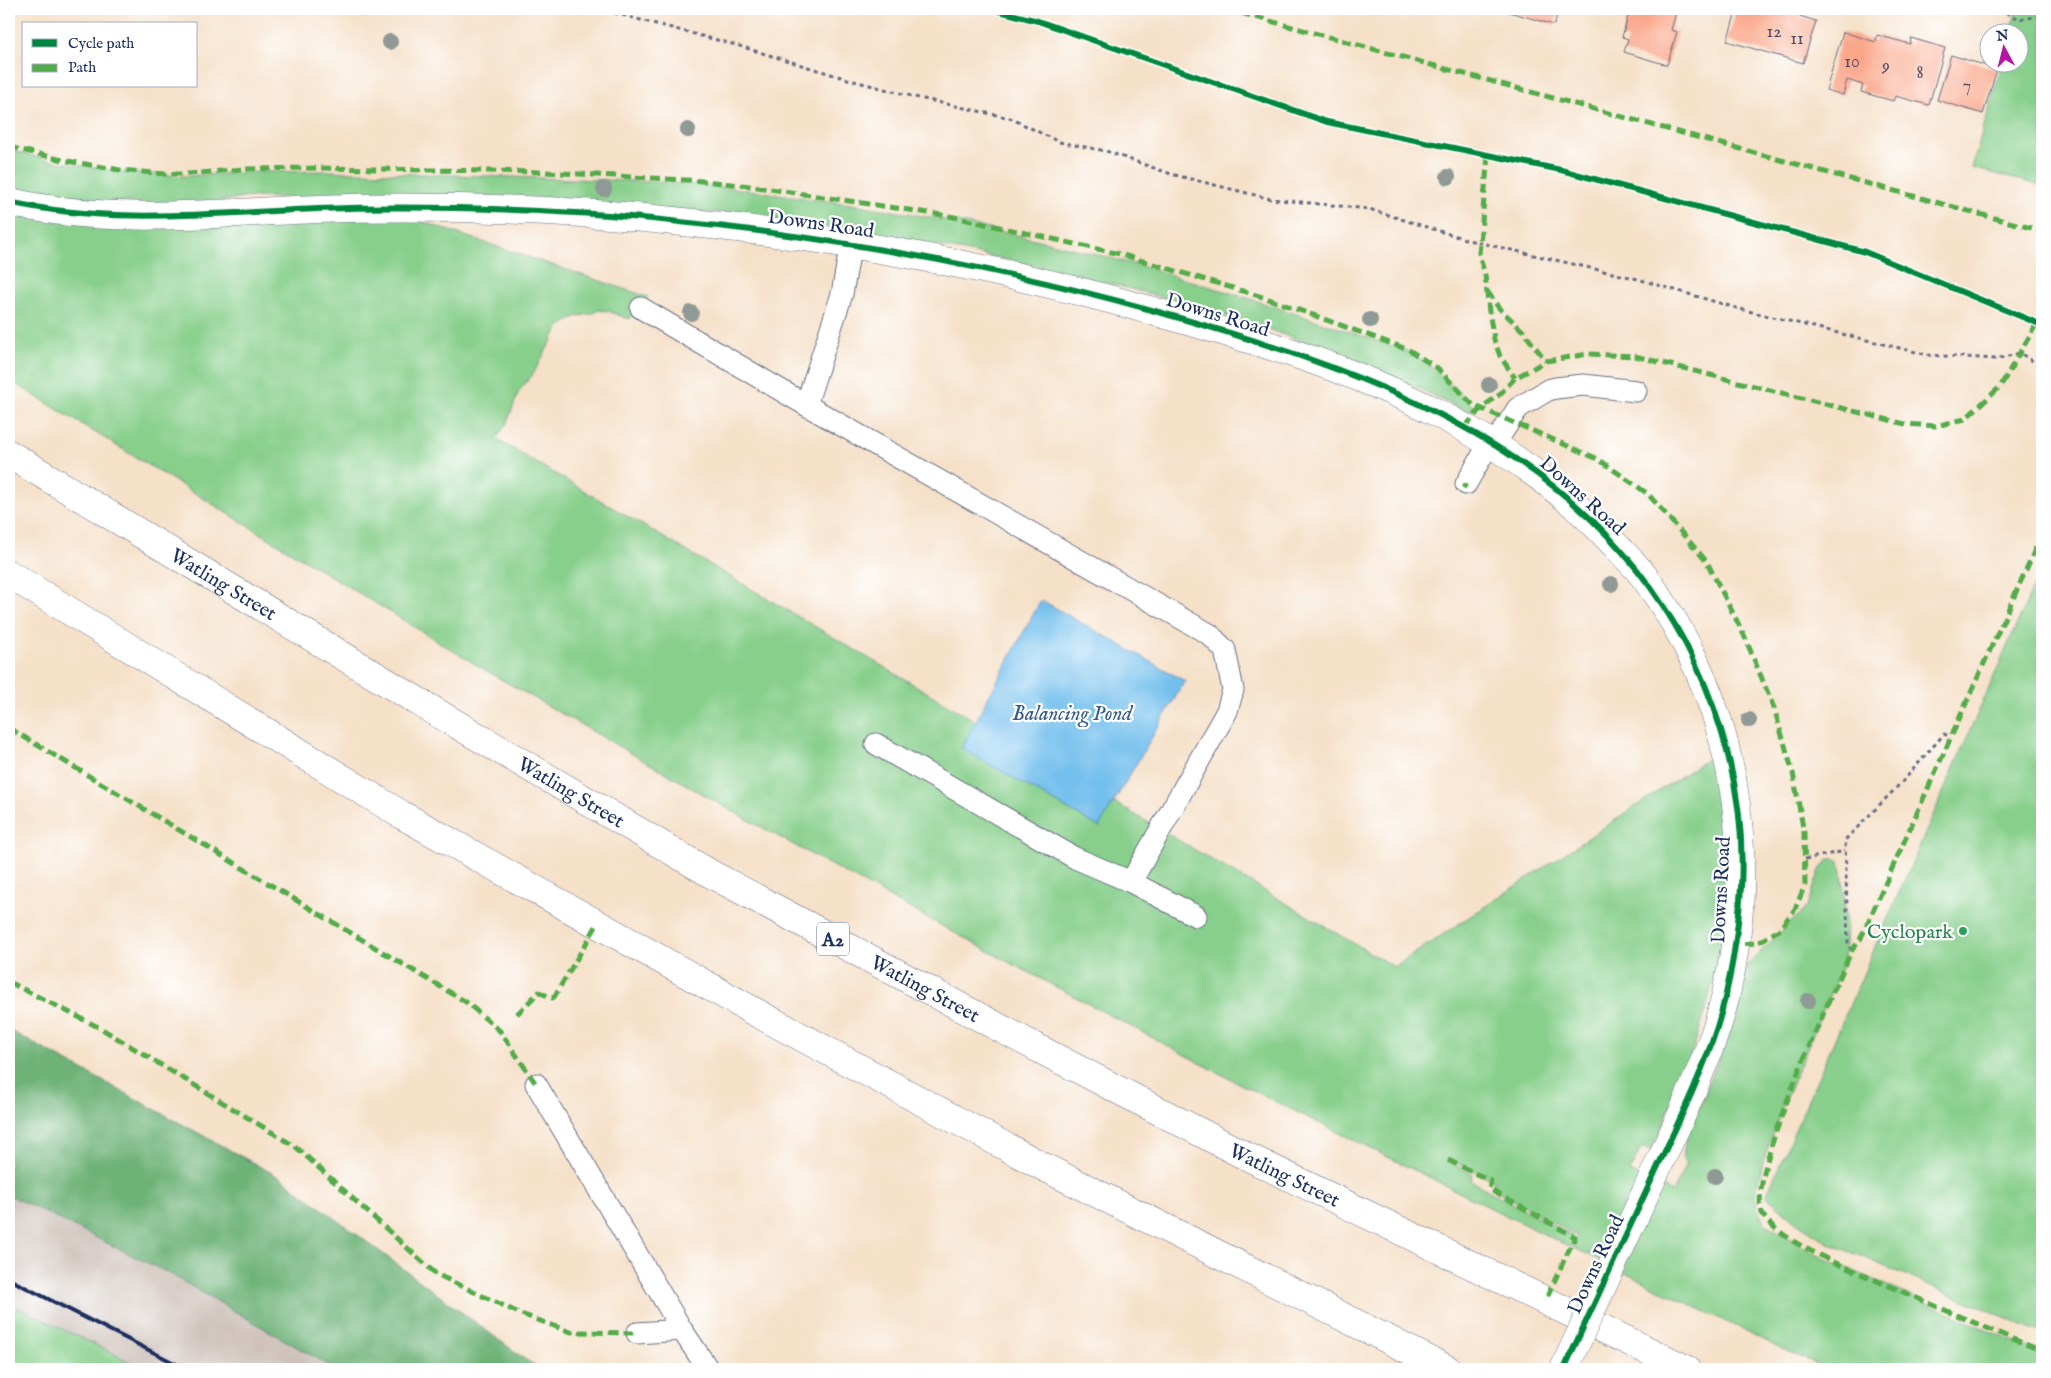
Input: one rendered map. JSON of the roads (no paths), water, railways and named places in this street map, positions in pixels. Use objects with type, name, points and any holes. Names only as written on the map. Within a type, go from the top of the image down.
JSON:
[{"type":"main road","name":"Downs Road","points":[[9,202],[65,213],[124,217],[356,208],[465,208],[612,215],[851,243],[974,266],[1053,284],[1202,325],[1292,353],[1365,380],[1438,413],[1492,444],[1543,478],[1586,514],[1645,577],[1686,644],[1713,705],[1723,737],[1736,795],[1742,872],[1739,912],[1730,976],[1723,1008],[1712,1041],[1682,1114],[1564,1369]]},
{"type":"main road","name":"Watling Street","points":[[9,454],[429,708],[711,874],[1044,1051],[1244,1154],[1686,1369]]},
{"type":"main road","points":[[9,574],[402,815],[755,1012],[1042,1166],[1447,1369]]},
{"type":"lane","points":[[806,405],[842,294],[851,243]]},
{"type":"lane","points":[[640,308],[806,405],[1209,634],[1225,650],[1233,690],[1226,711],[1131,882]]},
{"type":"lane","points":[[1466,484],[1518,408],[1548,390],[1583,385],[1636,391]]},
{"type":"lane","points":[[876,744],[1075,858],[1131,882],[1196,916]]},
{"type":"lane","points":[[536,1084],[682,1330],[708,1369]]},
{"type":"lane","points":[[637,1333],[682,1330]]},
{"type":"water","name":"Balancing Pond","points":[[1041,600],[1185,681],[1099,827],[961,748]]},
{"type":"railway","points":[[9,1279],[186,1369]]},
{"type":"place","name":"Cyclopark","points":[[1963,931]]}]
